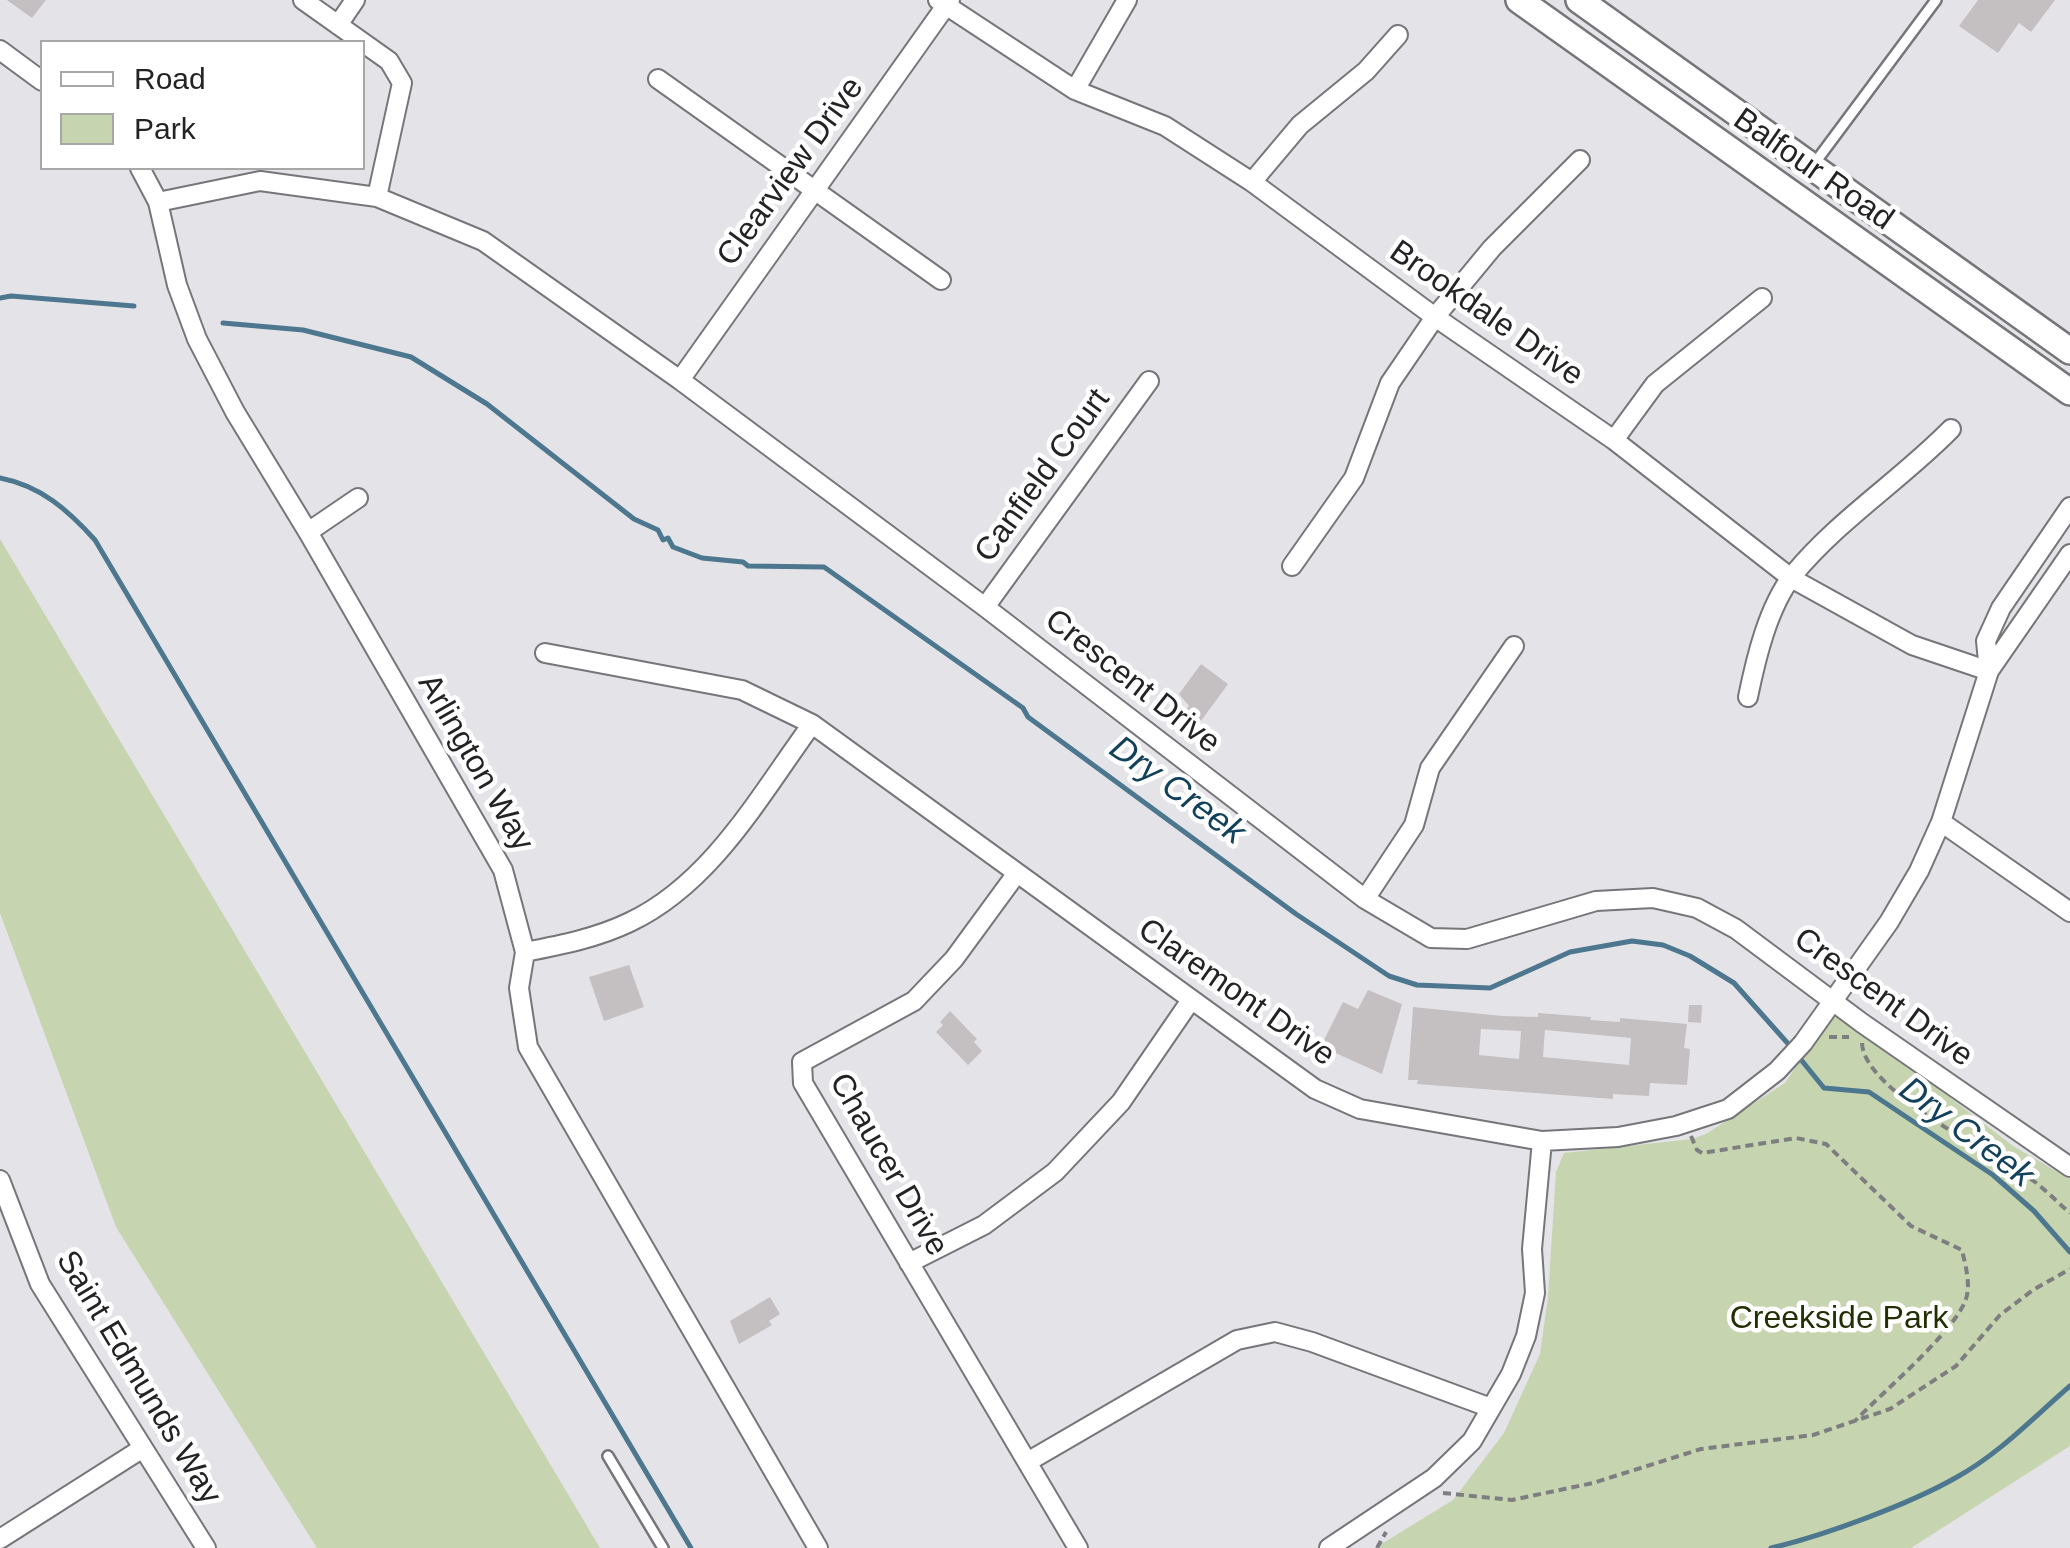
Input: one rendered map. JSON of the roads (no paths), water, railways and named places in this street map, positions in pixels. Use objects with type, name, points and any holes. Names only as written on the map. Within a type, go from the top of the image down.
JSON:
[{"type":"main road","name":"Balfour Road","points":[[1519,0],[2070,392]]},
{"type":"main road","name":"Balfour Road","points":[[1580,0],[2070,351]]},
{"type":"street","points":[[303,0],[360,40]]},
{"type":"street","points":[[338,25],[355,0]]},
{"type":"street","points":[[1076,90],[1127,0]]},
{"type":"street","name":"Brookdale Drive","points":[[945,2],[1076,90],[1165,126],[1252,182],[1435,317],[1614,440],[1791,578],[1912,645],[1990,671]]},
{"type":"street","name":"Clearview Drive","points":[[680,380],[945,2]]},
{"type":"street","points":[[1252,182],[1300,125],[1366,70],[1398,35]]},
{"type":"street","points":[[365,44],[389,60],[402,82],[377,196]]},
{"type":"street","points":[[0,50],[40,80]]},
{"type":"street","points":[[658,79],[941,280]]},
{"type":"street","points":[[1292,566],[1354,478],[1390,383],[1435,317],[1492,248],[1580,160]]},
{"type":"street","name":"Arlington Way","points":[[141,170],[158,202],[178,284],[198,338],[235,412],[503,870],[525,952],[519,988],[528,1047],[818,1548]]},
{"type":"street","name":"Crescent Drive","points":[[158,202],[260,181],[377,196],[482,241],[680,380],[985,607],[1365,899],[1431,938],[1467,938],[1596,901],[1653,898],[1697,908],[1736,930],[2070,1167]]},
{"type":"street","points":[[1614,440],[1655,384],[1762,298]]},
{"type":"street","name":"Canfield Court","points":[[985,607],[1149,381]]},
{"type":"street","points":[[1748,696],[1759,646],[1791,578],[1832,534],[1914,466],[1950,429]]},
{"type":"street","points":[[308,532],[358,498]]},
{"type":"street","name":"Claremont Drive","points":[[1990,671],[1986,640],[2001,608],[2070,507]]},
{"type":"street","name":"Claremont Drive","points":[[545,653],[742,690],[812,724],[1316,1089],[1360,1110],[1542,1141],[1618,1138],[1728,1109],[1777,1072],[1803,1043],[1889,922],[1919,871],[1941,822],[1990,671],[2070,554]]},
{"type":"street","points":[[1365,899],[1414,824],[1430,768],[1514,646]]},
{"type":"street","points":[[525,952],[578,941],[632,922],[680,888],[716,856],[812,724]]},
{"type":"street","points":[[1941,822],[2070,912]]},
{"type":"street","name":"Chaucer Drive","points":[[1017,872],[954,960],[914,1001],[802,1062],[803,1083],[1078,1548]]},
{"type":"street","points":[[909,1262],[984,1225],[1055,1172],[1121,1102],[1191,1000]]},
{"type":"street","points":[[1329,1548],[1434,1478],[1472,1441],[1511,1374],[1526,1336],[1535,1293],[1532,1249],[1542,1141]]},
{"type":"street","name":"Saint Edmunds Way","points":[[0,1180],[40,1284],[206,1548]]},
{"type":"street","points":[[1029,1461],[1237,1340],[1275,1332],[1491,1408]]},
{"type":"street","points":[[0,1539],[143,1448]]},
{"type":"lane","points":[[1812,166],[1936,0]]},
{"type":"lane","points":[[608,1456],[663,1548]]},
{"type":"waterway","name":"Dry Creek","points":[[0,298],[134,306]]},
{"type":"waterway","name":"Dry Creek","points":[[223,323],[303,330],[411,357],[487,404],[634,519],[658,530],[673,547],[702,558],[743,562],[748,566],[824,567],[1023,708],[1028,717],[1296,914],[1389,976],[1417,985],[1490,988],[1570,952],[1632,941],[1663,945],[1690,956],[1734,983],[1791,1047]]},
{"type":"waterway","points":[[0,478],[53,501],[95,540],[691,1548]]},
{"type":"waterway","name":"Dry Creek","points":[[1798,1056],[1824,1088],[1869,1092],[1993,1175],[2034,1211],[2070,1252]]},
{"type":"waterway","points":[[1771,1548],[1866,1518],[1957,1477],[2002,1446],[2070,1386]]},
{"type":"park label","name":"Creekside Park","points":[[1839,1319]]}]
